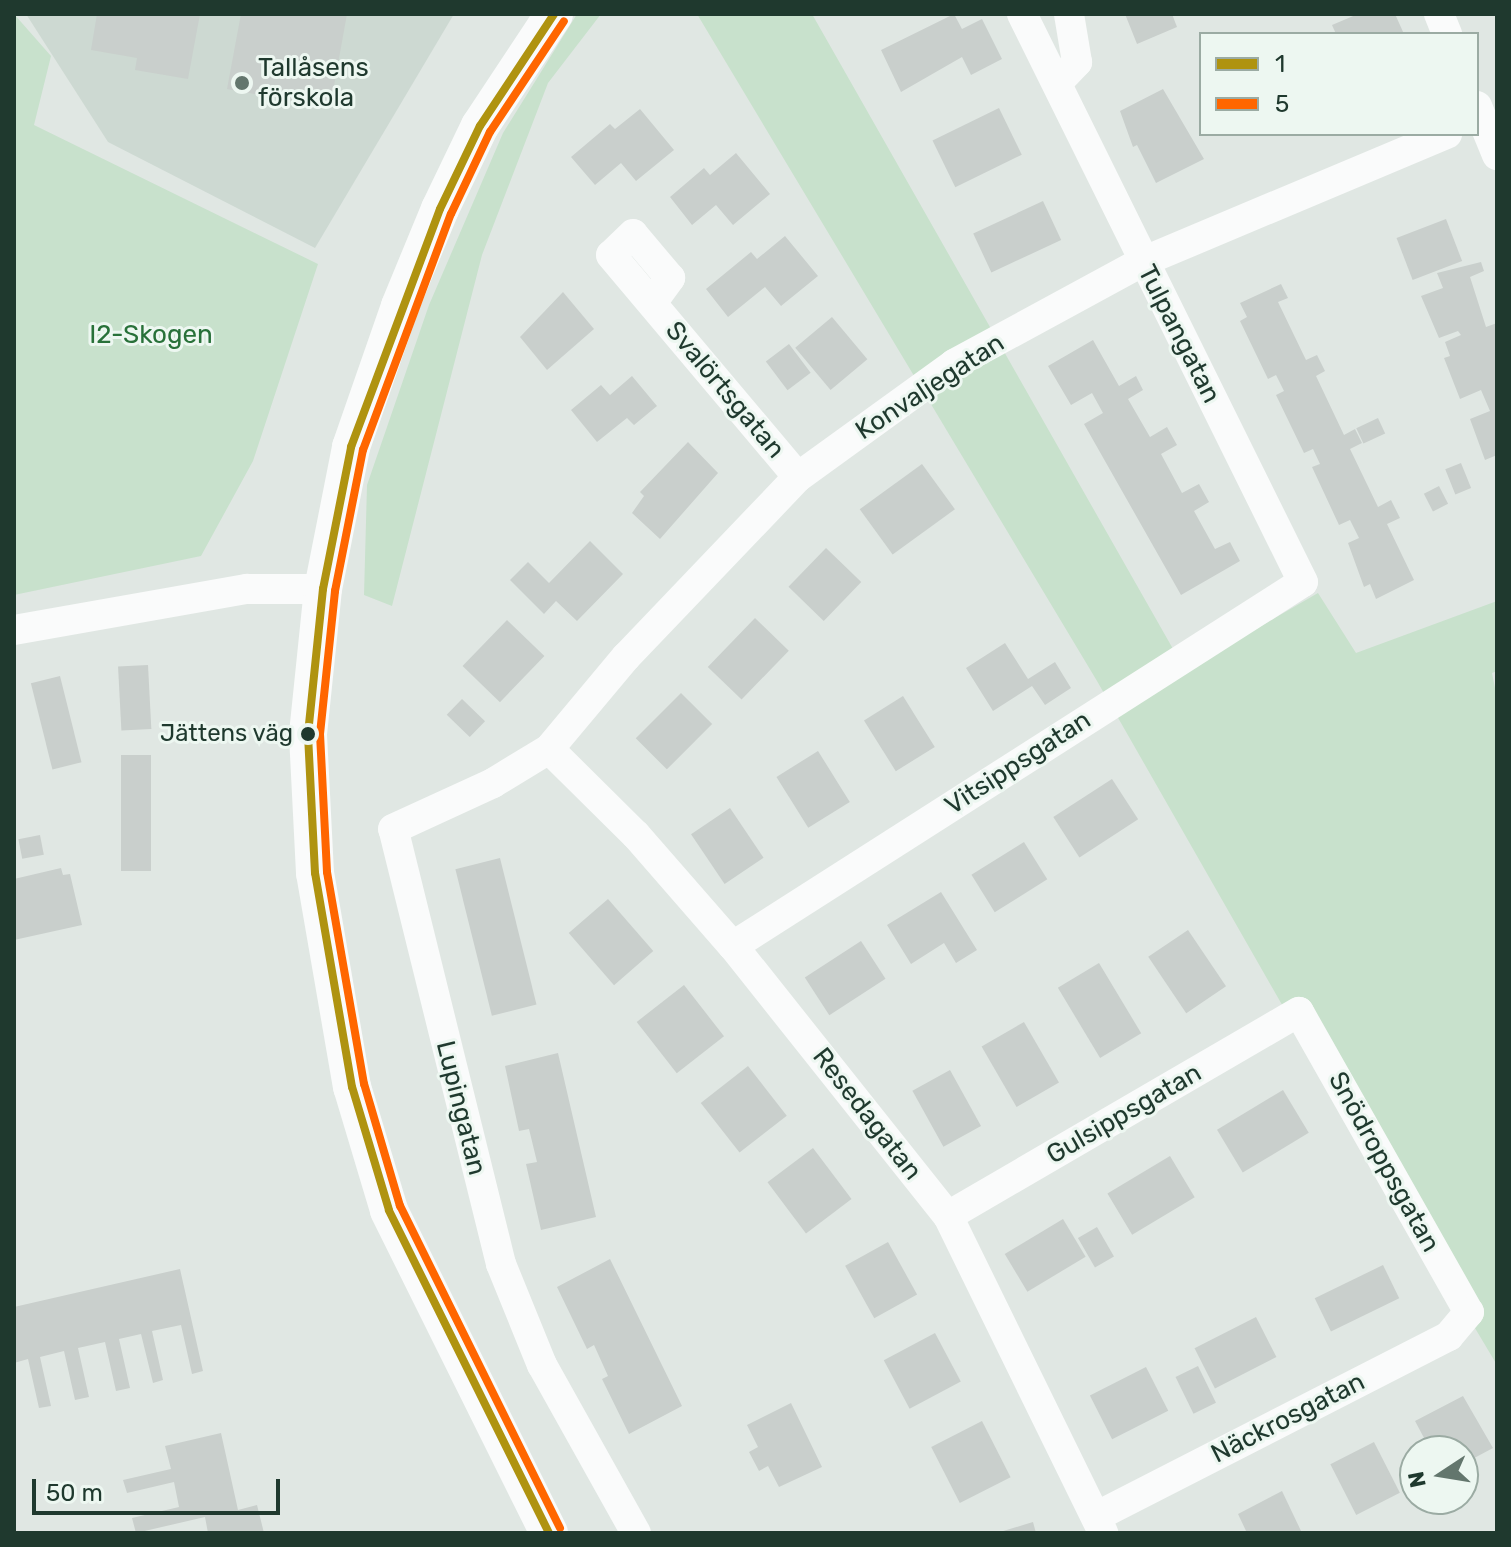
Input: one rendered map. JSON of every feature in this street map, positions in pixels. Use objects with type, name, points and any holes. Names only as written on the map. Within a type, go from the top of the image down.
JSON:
[{"type":"street","points":[[549,1533],[389,1210],[352,1087],[315,873],[308,734],[323,589],[351,447],[400,306],[480,126],[554,14]]},
{"type":"street","name":"Tulpangatan","points":[[1022,14],[1142,262],[1303,582]]},
{"type":"street","points":[[1057,83],[1077,62],[1069,14]]},
{"type":"street","points":[[1483,115],[1497,155]]},
{"type":"street","name":"Konvaljegatan","points":[[549,749],[626,657],[798,477],[954,364],[1142,262],[1442,136]]},
{"type":"street","name":"Svalörtsgatan","points":[[652,303],[798,477]]},
{"type":"street","name":"Vitsippsgatan","points":[[733,946],[1303,582]]},
{"type":"street","points":[[14,630],[247,589],[323,589]]},
{"type":"street","name":"Resedagatan","points":[[549,749],[636,835],[733,946],[948,1216],[1101,1524]]},
{"type":"street","name":"Lupingatan","points":[[549,749],[493,783],[393,829],[501,1264],[542,1365],[636,1533]]},
{"type":"street","name":"Gulsippsgatan","points":[[948,1216],[1299,1012]]},
{"type":"street","name":"Snödroppsgatan","points":[[1299,1012],[1469,1312]]},
{"type":"street","name":"Näckrosgatan","points":[[1101,1524],[1449,1336],[1469,1312]]},
{"type":"shaded area","name":"Tallåsens förskola","points":[[26,14],[454,14],[315,248],[108,142]]},
{"type":"green space","name":"I2-Skogen","points":[[14,14],[51,56],[34,125],[318,264],[253,461],[201,556],[14,595]]},
{"type":"green space","points":[[577,14],[601,14],[548,83],[482,255],[392,606],[364,595],[367,485],[429,305],[503,133]]},
{"type":"green space","points":[[697,14],[812,14],[1185,670],[1318,593],[1356,653],[1497,601],[1497,671],[1492,673],[1497,698],[1497,1365],[1281,1003],[1097,681]]},
{"type":"building","points":[[97,14],[200,14],[188,79],[135,70],[137,58],[91,50]]},
{"type":"building","points":[[241,14],[347,14],[330,108],[227,89]]},
{"type":"building","points":[[954,14],[962,29],[982,19],[1002,59],[971,75],[962,57],[901,92],[881,50]]},
{"type":"building","points":[[1125,14],[1172,14],[1177,27],[1137,44]]},
{"type":"building","points":[[1358,14],[1395,14],[1403,32],[1335,32],[1332,25]]},
{"type":"building","points":[[1163,89],[1204,159],[1156,183],[1137,145],[1133,147],[1120,111]]},
{"type":"building","points":[[999,108],[1022,155],[955,187],[932,140]]},
{"type":"building","points":[[640,109],[674,150],[636,181],[621,163],[595,185],[571,157],[610,124],[615,129]]},
{"type":"building","points":[[736,153],[770,194],[733,225],[716,205],[692,225],[670,197],[704,168],[710,175]]},
{"type":"building","points":[[1043,201],[1061,240],[991,273],[973,234]]},
{"type":"building","points":[[1446,219],[1462,261],[1413,280],[1397,238]]},
{"type":"building","points":[[785,236],[818,276],[781,306],[765,287],[728,317],[706,289],[751,252],[757,259]]},
{"type":"building","points":[[1481,262],[1484,271],[1470,277],[1486,327],[1497,323],[1497,455],[1485,460],[1470,419],[1490,411],[1481,390],[1460,399],[1444,358],[1450,356],[1445,342],[1461,335],[1458,331],[1439,338],[1421,296],[1443,288],[1437,273]]},
{"type":"building","points":[[1281,284],[1288,298],[1278,302],[1306,360],[1317,355],[1325,371],[1316,376],[1344,435],[1355,429],[1362,443],[1350,449],[1378,507],[1391,500],[1400,518],[1387,524],[1414,580],[1376,599],[1370,584],[1364,587],[1348,543],[1359,538],[1350,520],[1339,525],[1312,467],[1320,464],[1313,449],[1304,453],[1276,395],[1284,391],[1276,375],[1268,379],[1240,321],[1247,317],[1240,303]]},
{"type":"building","points":[[563,292],[594,329],[547,370],[520,337]]},
{"type":"building","points":[[832,317],[867,359],[831,390],[795,348]]},
{"type":"building","points":[[1093,340],[1119,386],[1136,376],[1143,390],[1128,399],[1150,437],[1167,427],[1177,445],[1161,454],[1182,493],[1199,484],[1209,502],[1194,511],[1215,549],[1230,542],[1240,561],[1181,595],[1084,424],[1103,413],[1092,393],[1071,405],[1048,366]]},
{"type":"building","points":[[789,344],[811,373],[788,390],[766,361]]},
{"type":"building","points":[[632,376],[657,406],[634,425],[627,418],[597,442],[571,410],[601,385],[610,395]]},
{"type":"building","points":[[1378,418],[1385,433],[1363,444],[1356,428]]},
{"type":"building","points":[[688,442],[718,473],[660,539],[632,513],[644,496],[640,492]]},
{"type":"building","points":[[1461,463],[1471,488],[1455,494],[1445,469]]},
{"type":"building","points":[[922,464],[955,509],[893,555],[860,509]]},
{"type":"building","points":[[1439,486],[1448,504],[1433,512],[1424,494]]},
{"type":"building","points":[[590,541],[623,574],[577,621],[556,601],[544,614],[510,580],[528,562],[549,583]]},
{"type":"building","points":[[826,548],[861,582],[824,621],[788,587]]},
{"type":"building","points":[[755,618],[789,651],[742,700],[708,667]]},
{"type":"building","points":[[507,620],[544,656],[500,702],[463,666]]},
{"type":"building","points":[[1005,643],[1028,679],[1055,662],[1071,688],[1045,705],[1032,686],[993,711],[966,668]]},
{"type":"building","points":[[148,665],[151,729],[121,730],[118,667]]},
{"type":"building","points":[[60,676],[82,762],[52,770],[31,683]]},
{"type":"building","points":[[681,693],[712,724],[667,769],[636,738]]},
{"type":"building","points":[[903,696],[935,747],[896,771],[864,720]]},
{"type":"building","points":[[462,699],[485,721],[470,737],[447,715]]},
{"type":"building","points":[[818,751],[850,802],[808,828],[776,777]]},
{"type":"building","points":[[121,755],[151,755],[151,871],[121,871]]},
{"type":"building","points":[[1112,779],[1138,819],[1079,857],[1053,817]]},
{"type":"building","points":[[730,808],[764,858],[725,884],[691,834]]},
{"type":"building","points":[[40,835],[44,855],[22,859],[18,839]]},
{"type":"building","points":[[1024,842],[1047,879],[995,912],[971,875]]},
{"type":"building","points":[[500,858],[537,1005],[492,1016],[455,869]]},
{"type":"building","points":[[61,868],[63,875],[70,874],[82,925],[14,940],[14,879]]},
{"type":"building","points":[[941,892],[977,950],[956,963],[944,943],[911,964],[887,925]]},
{"type":"building","points":[[608,899],[653,951],[614,985],[569,933]]},
{"type":"building","points":[[1188,930],[1226,986],[1186,1013],[1148,957]]},
{"type":"building","points":[[861,941],[886,979],[829,1015],[805,977]]},
{"type":"building","points":[[1099,963],[1141,1033],[1100,1058],[1058,988]]},
{"type":"building","points":[[684,985],[724,1036],[677,1073],[637,1022]]},
{"type":"building","points":[[1024,1022],[1059,1083],[1017,1107],[982,1046]]},
{"type":"building","points":[[558,1053],[596,1217],[541,1230],[526,1164],[537,1162],[529,1129],[519,1131],[505,1066]]},
{"type":"building","points":[[748,1066],[787,1116],[740,1153],[701,1103]]},
{"type":"building","points":[[950,1070],[981,1126],[943,1147],[912,1091]]},
{"type":"building","points":[[1283,1090],[1309,1133],[1243,1173],[1217,1130]]},
{"type":"building","points":[[813,1148],[852,1199],[806,1233],[767,1182]]},
{"type":"building","points":[[1170,1156],[1195,1197],[1132,1235],[1107,1194]]},
{"type":"building","points":[[1063,1219],[1086,1257],[1027,1292],[1005,1254]]},
{"type":"building","points":[[1097,1227],[1114,1256],[1095,1267],[1078,1238]]},
{"type":"building","points":[[888,1242],[917,1294],[874,1318],[845,1266]]},
{"type":"building","points":[[610,1259],[682,1406],[629,1434],[602,1379],[608,1376],[594,1345],[587,1349],[557,1287]]},
{"type":"building","points":[[1383,1265],[1399,1298],[1331,1332],[1315,1298]]},
{"type":"building","points":[[180,1269],[203,1371],[192,1374],[181,1325],[152,1331],[163,1380],[153,1383],[141,1334],[119,1339],[130,1388],[116,1391],[105,1342],[78,1348],[89,1397],[75,1400],[64,1351],[40,1357],[51,1406],[39,1408],[28,1359],[14,1363],[14,1307]]},
{"type":"building","points":[[1256,1317],[1276,1357],[1215,1388],[1195,1348]]},
{"type":"building","points":[[935,1333],[961,1382],[910,1409],[884,1360]]},
{"type":"building","points":[[1198,1366],[1216,1403],[1194,1414],[1176,1377]]},
{"type":"building","points":[[1146,1367],[1168,1411],[1112,1439],[1090,1396]]},
{"type":"building","points":[[1463,1396],[1493,1448],[1479,1455],[1479,1435],[1422,1435],[1415,1421]]},
{"type":"building","points":[[791,1403],[822,1467],[779,1487],[768,1466],[759,1471],[749,1452],[758,1447],[747,1425]]},
{"type":"building","points":[[982,1421],[1011,1477],[960,1503],[931,1447]]},
{"type":"building","points":[[221,1433],[238,1510],[257,1505],[264,1533],[208,1533],[205,1517],[136,1533],[132,1518],[179,1507],[174,1482],[127,1493],[123,1480],[171,1469],[165,1446]]},
{"type":"building","points":[[1374,1442],[1399,1493],[1356,1515],[1330,1464]]},
{"type":"building","points":[[1282,1491],[1302,1533],[1247,1533],[1238,1514]]},
{"type":"building","points":[[1033,1522],[1036,1533],[1000,1533],[1000,1532]]},
{"type":"transit line","name":"1","points":[[549,1533],[389,1210],[352,1087],[315,873],[308,734],[323,589],[351,447],[440,209],[480,126],[554,14]]},
{"type":"transit line","name":"5","points":[[560,1528],[400,1206],[364,1084],[327,872],[320,734],[335,591],[363,450],[451,214],[490,132],[564,21]]},
{"type":"place","name":"Tallåsens förskola","points":[[242,83]]},
{"type":"place","name":"Jättens väg","points":[[308,734]]}]
